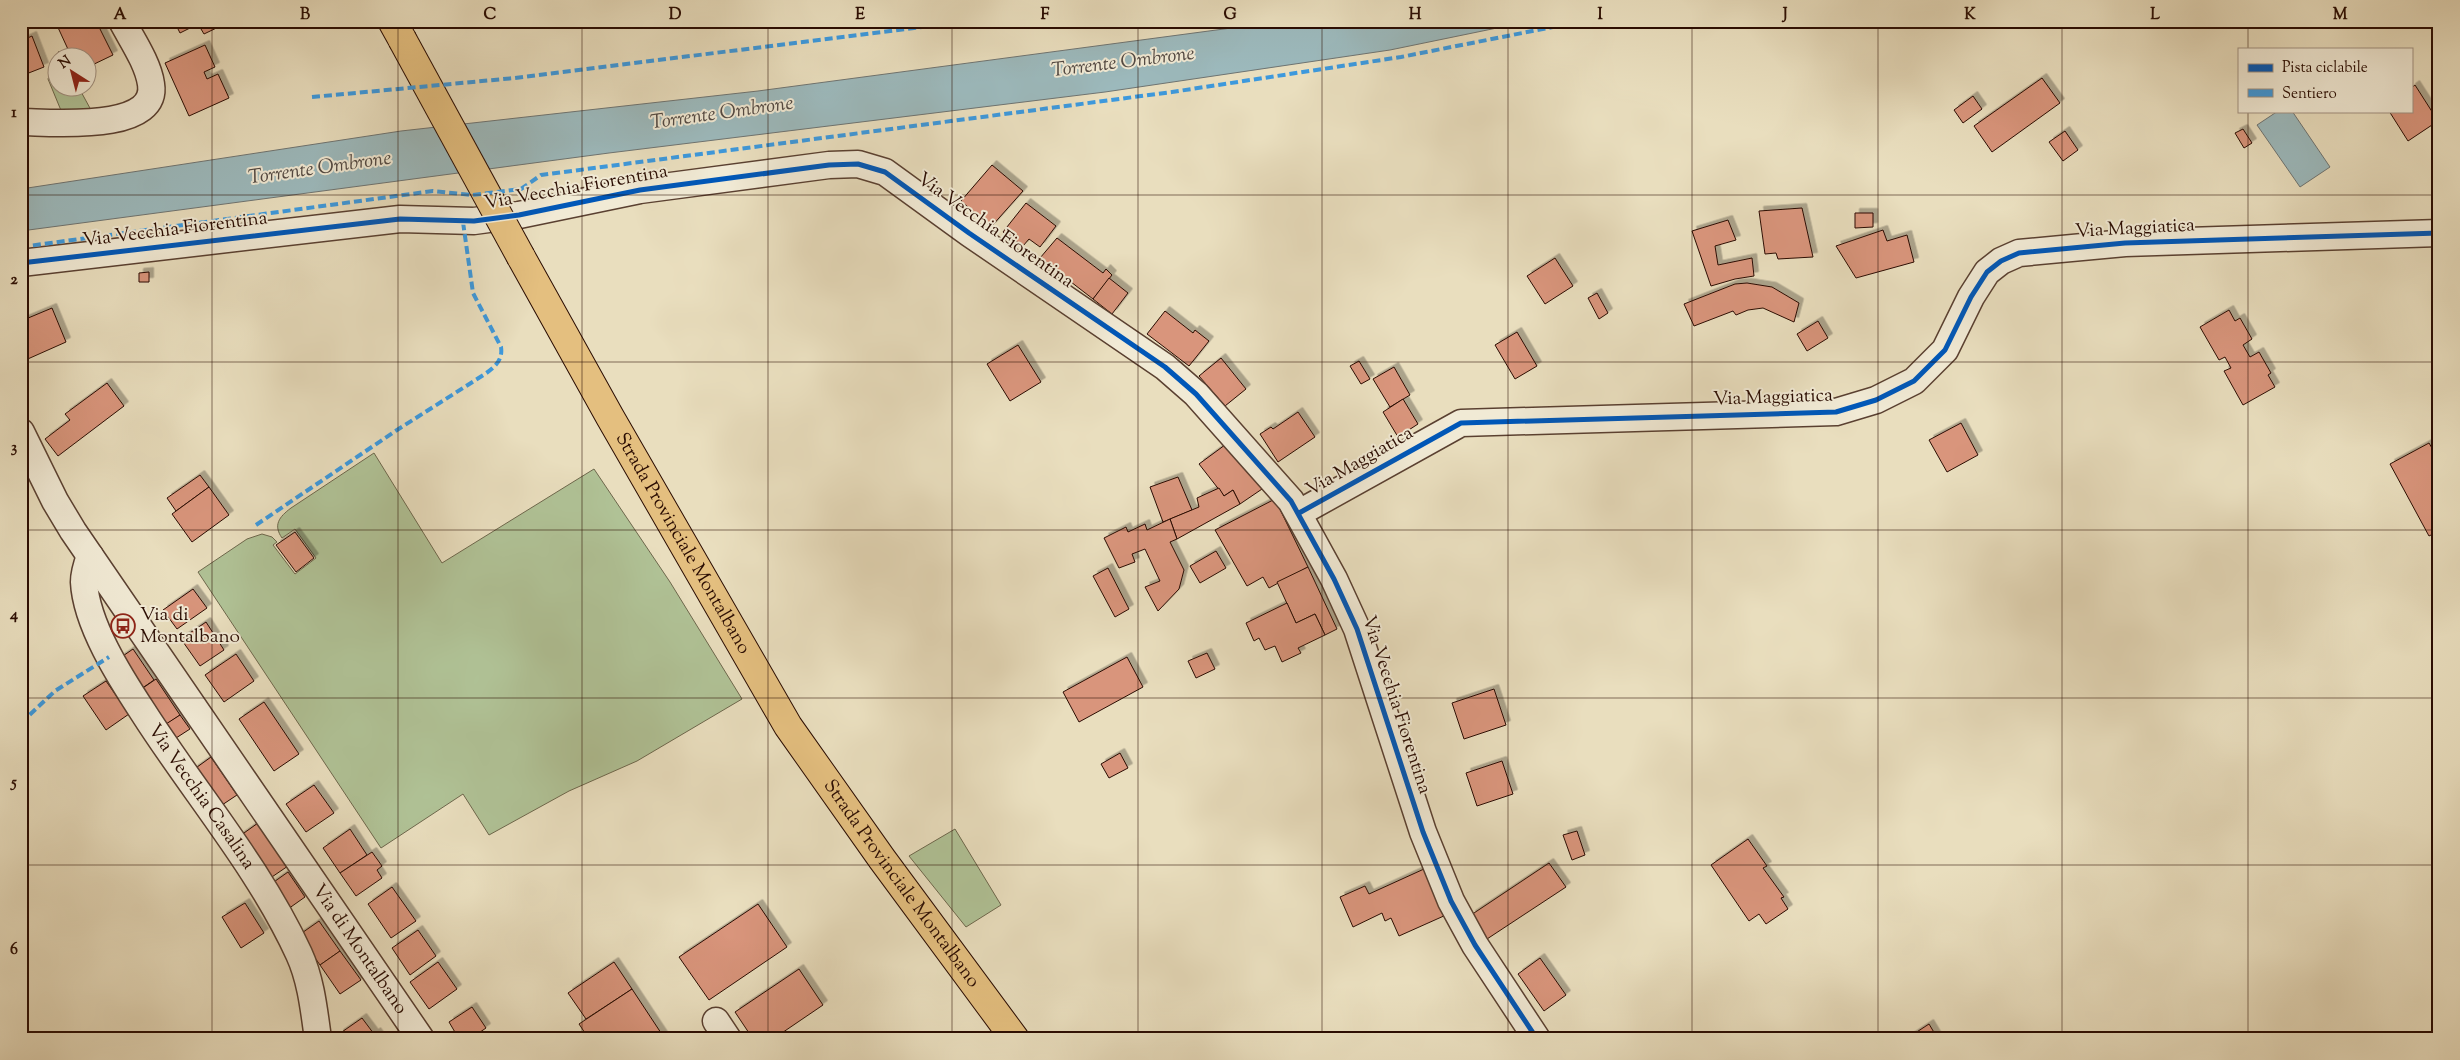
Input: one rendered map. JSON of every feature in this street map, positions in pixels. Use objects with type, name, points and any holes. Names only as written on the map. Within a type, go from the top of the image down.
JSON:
[{"type":"main road","name":"Strada Provinciale Montalbano","points":[[397,30],[610,417],[788,726],[882,859],[1015,1039]]},
{"type":"street","points":[[21,122],[116,120],[134,114],[147,104],[152,92],[150,77],[122,21]]},
{"type":"street","name":"Via Vecchia Fiorentina","points":[[21,263],[400,219],[474,221],[519,215],[640,190],[766,172],[858,164],[877,168],[894,177],[969,233],[1166,367],[1196,394],[1276,482],[1300,514],[1334,579],[1357,629],[1423,832],[1451,901],[1479,952],[1537,1039]]},
{"type":"street","points":[[2431,232],[2439,212]]},
{"type":"street","name":"Via Maggiatica","points":[[1300,514],[1461,423],[1836,412],[1876,400],[1914,381],[1945,350],[1980,281],[1994,265],[2019,253],[2125,243],[2431,232]]},
{"type":"street","name":"Via di Montalbano","points":[[21,432],[55,501],[90,556],[421,1039]]},
{"type":"street","name":"Via Vecchia Casalina","points":[[90,556],[84,583],[88,601],[110,657],[155,731],[265,893],[286,929],[304,965],[314,1007],[318,1039]]},
{"type":"green space","points":[[56,98],[84,98],[91,110],[61,110]]},
{"type":"green space","points":[[374,453],[442,563],[594,469],[670,582],[742,699],[637,761],[569,791],[489,835],[463,794],[381,848],[198,572],[247,539],[262,534],[272,537],[277,542],[273,545],[295,574],[316,558],[295,529],[282,538],[278,529],[281,518],[291,508]]},
{"type":"green space","points":[[955,829],[1001,905],[966,927],[909,856]]},
{"type":"water","name":"Torrente Ombrone","points":[[1284,21],[1531,21],[1390,50],[1105,92],[609,153],[21,231],[21,189],[401,131],[758,91]]},
{"type":"water","points":[[2276,112],[2293,112],[2330,167],[2300,187],[2257,125]]},
{"type":"building","points":[[55,21],[96,21],[113,55],[98,62],[98,48],[67,48]]},
{"type":"building","points":[[174,21],[231,21],[204,34],[198,24],[180,33]]},
{"type":"building","points":[[32,36],[44,67],[21,76],[21,41]]},
{"type":"building","points":[[205,45],[215,67],[204,72],[207,79],[218,74],[229,98],[189,116],[165,63]]},
{"type":"building","points":[[2042,78],[2060,103],[1992,152],[1974,126]]},
{"type":"building","points":[[2415,85],[2438,121],[2408,141],[2390,112],[2412,112],[2412,87]]},
{"type":"building","points":[[1973,96],[1982,109],[1963,123],[1954,110]]},
{"type":"building","points":[[2243,129],[2252,143],[2244,148],[2235,133]]},
{"type":"building","points":[[2065,131],[2078,150],[2063,161],[2049,142]]},
{"type":"building","points":[[992,165],[1023,191],[991,227],[961,201]]},
{"type":"building","points":[[1026,203],[1056,226],[1040,247],[1029,239],[1023,246],[1003,232]]},
{"type":"building","points":[[1802,208],[1813,257],[1778,259],[1776,253],[1765,254],[1759,211]]},
{"type":"building","points":[[1855,213],[1873,213],[1873,227],[1855,228]]},
{"type":"building","points":[[1728,220],[1736,240],[1715,246],[1718,265],[1752,258],[1754,276],[1711,286],[1692,231]]},
{"type":"building","points":[[1883,230],[1887,241],[1907,235],[1914,262],[1856,278],[1836,246]]},
{"type":"building","points":[[1057,238],[1103,273],[1106,269],[1112,275],[1093,299],[1040,258]]},
{"type":"building","points":[[1555,258],[1573,286],[1545,304],[1527,276]]},
{"type":"building","points":[[149,272],[149,282],[139,282],[139,273]]},
{"type":"building","points":[[1109,278],[1128,293],[1112,314],[1093,299]]},
{"type":"building","points":[[1747,283],[1772,287],[1799,303],[1794,322],[1763,308],[1748,310],[1736,315],[1733,311],[1694,326],[1684,304],[1735,284]]},
{"type":"building","points":[[1597,293],[1608,313],[1599,319],[1588,298]]},
{"type":"building","points":[[52,308],[66,342],[21,362],[21,321]]},
{"type":"building","points":[[2229,310],[2235,321],[2240,318],[2252,339],[2243,345],[2250,357],[2259,352],[2271,373],[2268,375],[2275,387],[2243,405],[2224,371],[2231,368],[2225,357],[2219,360],[2200,327]]},
{"type":"building","points":[[1165,311],[1193,333],[1195,330],[1209,341],[1189,366],[1147,334]]},
{"type":"building","points":[[1818,321],[1828,338],[1807,351],[1797,334]]},
{"type":"building","points":[[1517,332],[1537,366],[1515,379],[1495,345]]},
{"type":"building","points":[[1018,345],[1041,382],[1010,401],[987,364]]},
{"type":"building","points":[[1221,358],[1246,389],[1225,406],[1199,376]]},
{"type":"building","points":[[1359,361],[1370,379],[1361,384],[1350,366]]},
{"type":"building","points":[[1394,367],[1410,395],[1390,407],[1373,379]]},
{"type":"building","points":[[107,383],[124,406],[58,456],[45,439],[70,420],[65,414]]},
{"type":"building","points":[[1403,399],[1418,424],[1398,437],[1383,412]]},
{"type":"building","points":[[1298,412],[1315,437],[1278,462],[1260,434],[1271,427],[1273,429]]},
{"type":"building","points":[[1961,423],[1978,455],[1947,472],[1929,440]]},
{"type":"building","points":[[1229,442],[1265,487],[1240,504],[1233,490],[1224,496],[1199,464]]},
{"type":"building","points":[[2429,443],[2439,460],[2439,531],[2429,536],[2390,464]]},
{"type":"building","points":[[200,475],[209,487],[176,511],[167,498]]},
{"type":"building","points":[[1178,477],[1192,510],[1163,522],[1150,487]]},
{"type":"building","points":[[209,487],[229,515],[192,542],[172,514]]},
{"type":"building","points":[[1219,488],[1224,496],[1233,490],[1240,504],[1177,539],[1170,519],[1199,507],[1197,498]]},
{"type":"building","points":[[1275,499],[1308,567],[1269,588],[1263,577],[1247,586],[1215,530]]},
{"type":"building","points":[[1170,519],[1177,539],[1170,542],[1184,570],[1179,589],[1158,611],[1145,587],[1160,581],[1145,549],[1132,554],[1135,562],[1119,568],[1104,538],[1126,527],[1128,532],[1145,524],[1147,530]]},
{"type":"building","points":[[295,532],[314,558],[296,572],[276,545]]},
{"type":"building","points":[[1216,551],[1226,568],[1200,583],[1190,566]]},
{"type":"building","points":[[1308,567],[1337,629],[1325,635],[1315,614],[1296,623],[1277,582]]},
{"type":"building","points":[[1108,568],[1129,609],[1115,617],[1093,576]]},
{"type":"building","points":[[193,589],[207,608],[177,629],[163,610]]},
{"type":"building","points":[[1287,603],[1296,623],[1315,614],[1325,635],[1298,648],[1301,653],[1282,662],[1275,646],[1265,650],[1259,638],[1254,641],[1246,623]]},
{"type":"building","points":[[206,622],[224,650],[200,666],[181,639]]},
{"type":"building","points":[[133,649],[154,680],[141,689],[120,658]]},
{"type":"building","points":[[1207,653],[1215,669],[1196,678],[1188,661]]},
{"type":"building","points":[[236,654],[254,681],[224,702],[205,675]]},
{"type":"building","points":[[1127,657],[1143,687],[1079,722],[1063,692]]},
{"type":"building","points":[[156,679],[180,715],[164,726],[140,690]]},
{"type":"building","points":[[106,681],[129,714],[106,730],[83,696]]},
{"type":"building","points":[[1494,689],[1506,725],[1464,739],[1452,703]]},
{"type":"building","points":[[264,702],[299,754],[274,771],[239,719]]},
{"type":"building","points":[[180,715],[190,729],[176,738],[166,724]]},
{"type":"building","points":[[1120,753],[1128,768],[1109,778],[1101,764]]},
{"type":"building","points":[[211,757],[237,795],[219,807],[193,770]]},
{"type":"building","points":[[1502,761],[1513,794],[1477,806],[1466,773]]},
{"type":"building","points":[[314,785],[334,813],[306,832],[286,804]]},
{"type":"building","points":[[258,823],[288,866],[266,881],[237,838]]},
{"type":"building","points":[[350,829],[367,855],[340,873],[323,848]]},
{"type":"building","points":[[1577,831],[1585,855],[1572,860],[1563,835]]},
{"type":"building","points":[[1748,839],[1767,866],[1763,868],[1784,897],[1781,898],[1788,909],[1766,924],[1759,914],[1749,921],[1711,865]]},
{"type":"building","points":[[372,852],[382,866],[377,870],[382,878],[356,896],[340,873]]},
{"type":"building","points":[[1549,863],[1566,887],[1487,939],[1471,915]]},
{"type":"building","points":[[1424,869],[1446,915],[1399,936],[1391,918],[1385,921],[1382,913],[1353,927],[1340,897],[1365,886],[1369,894]]},
{"type":"building","points":[[288,872],[305,897],[288,909],[271,884]]},
{"type":"building","points":[[392,887],[416,921],[391,938],[368,904]]},
{"type":"building","points":[[245,903],[264,933],[241,948],[222,917]]},
{"type":"building","points":[[758,904],[787,947],[709,1000],[679,957]]},
{"type":"building","points":[[319,921],[340,951],[320,965],[299,935]]},
{"type":"building","points":[[418,930],[436,956],[410,975],[392,948]]},
{"type":"building","points":[[340,951],[361,980],[340,994],[320,965]]},
{"type":"building","points":[[1540,958],[1566,995],[1544,1011],[1518,974]]},
{"type":"building","points":[[438,962],[457,989],[429,1009],[410,982]]},
{"type":"building","points":[[614,962],[632,989],[586,1019],[568,993]]},
{"type":"building","points":[[799,969],[823,1005],[773,1039],[753,1039],[735,1012]]},
{"type":"building","points":[[632,989],[665,1039],[589,1039],[579,1024]]},
{"type":"building","points":[[472,1007],[486,1028],[470,1039],[459,1039],[449,1022]]},
{"type":"building","points":[[362,1018],[374,1034],[376,1032],[381,1039],[342,1039],[339,1034]]},
{"type":"building","points":[[1929,1024],[1938,1039],[1906,1039]]},
{"type":"marked path","points":[[312,97],[515,78],[970,21]]},
{"type":"marked path","points":[[21,247],[433,191],[472,195],[521,189],[541,175],[1172,92],[1401,57],[1583,21]]},
{"type":"marked path","points":[[256,525],[397,430],[485,374],[498,363],[501,356],[501,347],[473,293],[463,222]]},
{"type":"marked path","points":[[21,723],[55,691],[109,657]]},
{"type":"cycle path","points":[[21,263],[400,219],[474,221],[519,215],[640,190],[829,165],[858,164],[885,172],[969,233],[1165,367],[1196,394],[1291,501],[1334,579],[1357,629],[1423,832],[1451,901],[1475,945],[1537,1039]]},
{"type":"cycle path","points":[[1299,513],[1461,423],[1836,412],[1876,400],[1914,381],[1945,350],[1971,297],[1987,272],[2001,261],[2019,253],[2125,243],[2439,233]]},
{"type":"place","name":"Via di Montalbano","points":[[123,626]]}]
